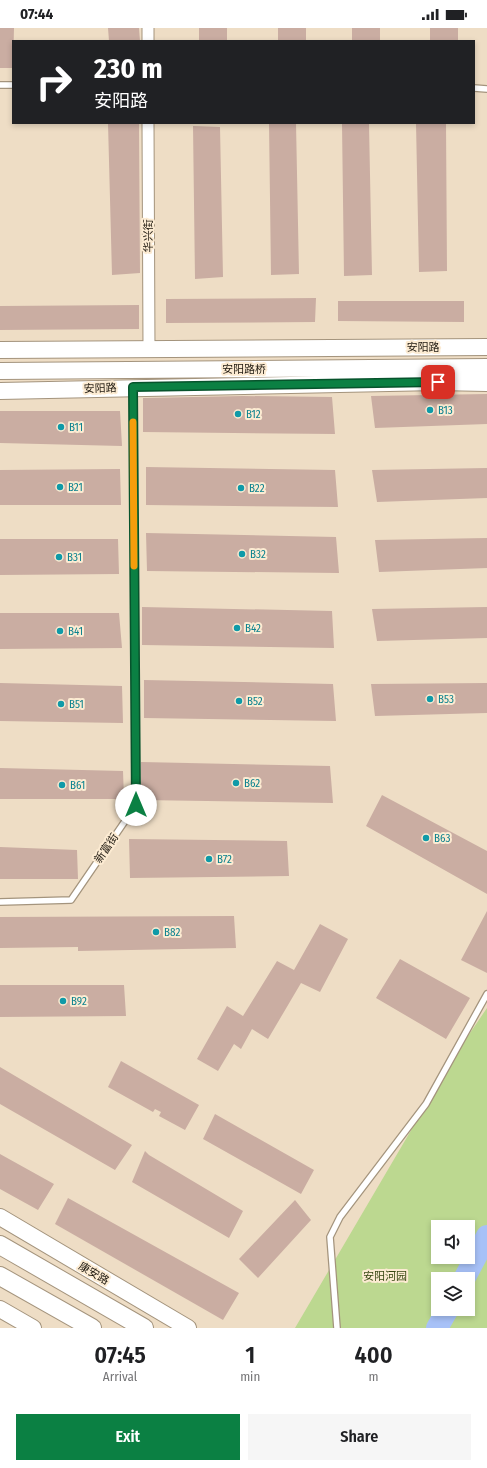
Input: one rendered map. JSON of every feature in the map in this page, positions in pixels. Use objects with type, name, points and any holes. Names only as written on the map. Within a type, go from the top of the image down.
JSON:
[{"type":"main road","name":"安阳路","points":[[0,350],[487,347]]},
{"type":"main road","name":"安阳路桥","points":[[0,371],[487,367]]},
{"type":"main road","name":"安阳路","points":[[0,391],[133,387],[438,382],[487,383]]},
{"type":"main road","name":"康安路","points":[[0,1217],[188,1328]]},
{"type":"main road","name":"康安路","points":[[0,1245],[144,1328]]},
{"type":"main road","points":[[0,1276],[92,1328]]},
{"type":"main road","points":[[0,1309],[33,1328]]},
{"type":"street","points":[[148,28],[148,40]]},
{"type":"street","name":"华兴街","points":[[148,124],[149,349]]},
{"type":"lane","points":[[0,85],[12,85]]},
{"type":"lane","points":[[475,88],[487,89]]},
{"type":"lane","name":"新富街","points":[[0,902],[71,900],[136,805],[133,387]]},
{"type":"lane","points":[[337,1328],[330,1237],[340,1217],[426,1104],[487,994]]},
{"type":"green space","name":"安阳河园","points":[[487,1008],[487,1328],[295,1328],[457,1052]]},
{"type":"building","points":[[0,28],[14,28],[14,40],[12,40],[12,68],[0,68]]},
{"type":"building","points":[[108,28],[139,28],[140,40],[109,40]]},
{"type":"building","points":[[199,28],[227,28],[227,40],[199,40]]},
{"type":"building","points":[[278,28],[306,28],[306,40],[278,40]]},
{"type":"building","points":[[352,28],[380,28],[380,40],[352,40]]},
{"type":"building","points":[[430,28],[458,28],[458,40],[430,40]]},
{"type":"building","points":[[108,124],[139,124],[140,273],[112,275]]},
{"type":"building","points":[[269,124],[296,124],[299,274],[271,275]]},
{"type":"building","points":[[342,124],[369,124],[372,275],[344,276]]},
{"type":"building","points":[[416,124],[446,124],[447,271],[419,272]]},
{"type":"building","points":[[193,126],[220,127],[223,277],[195,279]]},
{"type":"building","points":[[316,298],[315,322],[166,323],[166,299]]},
{"type":"building","points":[[338,301],[464,301],[464,322],[338,321]]},
{"type":"building","points":[[139,305],[139,329],[0,330],[0,306]]},
{"type":"building","name":"B13","points":[[487,394],[487,424],[375,428],[371,396]]},
{"type":"building","name":"B12","points":[[243,396],[332,397],[335,434],[143,432],[143,398]]},
{"type":"building","name":"B11","points":[[0,411],[120,411],[122,446],[0,443]]},
{"type":"building","name":"B22","points":[[146,467],[335,470],[338,507],[146,505]]},
{"type":"building","points":[[487,468],[487,498],[377,502],[372,470]]},
{"type":"building","name":"B21","points":[[120,469],[121,505],[0,505],[0,470]]},
{"type":"building","name":"B32","points":[[146,533],[336,537],[339,573],[147,571]]},
{"type":"building","points":[[487,538],[487,568],[379,572],[375,540]]},
{"type":"building","name":"B31","points":[[0,539],[118,539],[119,574],[0,575]]},
{"type":"building","name":"B42","points":[[142,607],[332,611],[334,648],[142,645]]},
{"type":"building","points":[[487,607],[487,638],[377,641],[372,609]]},
{"type":"building","name":"B41","points":[[0,613],[119,613],[122,648],[0,649]]},
{"type":"building","name":"B52","points":[[144,680],[333,684],[336,721],[144,718]]},
{"type":"building","name":"B51","points":[[0,683],[122,686],[123,723],[0,721]]},
{"type":"building","name":"B53","points":[[487,683],[487,713],[375,716],[371,684]]},
{"type":"building","name":"B62","points":[[141,762],[330,766],[333,803],[141,800]]},
{"type":"building","name":"B61","points":[[0,768],[123,771],[124,799],[0,799]]},
{"type":"building","name":"B63","points":[[382,795],[487,851],[487,894],[366,826]]},
{"type":"building","name":"B72","points":[[129,839],[287,841],[289,876],[130,878]]},
{"type":"building","points":[[0,847],[77,850],[78,879],[0,879]]},
{"type":"building","points":[[487,911],[487,973],[461,960]]},
{"type":"building","name":"B82","points":[[234,916],[236,948],[78,951],[78,947],[0,948],[0,917]]},
{"type":"building","points":[[320,924],[348,939],[320,992],[301,983],[268,1039],[252,1029],[241,1049],[234,1044],[218,1071],[197,1059],[227,1006],[243,1016],[277,961],[294,970]]},
{"type":"building","points":[[400,959],[470,998],[446,1039],[376,998]]},
{"type":"building","name":"B92","points":[[0,985],[124,985],[126,1016],[0,1017]]},
{"type":"building","points":[[121,1061],[199,1105],[185,1130],[159,1116],[161,1112],[155,1109],[153,1112],[108,1087]]},
{"type":"building","points":[[0,1067],[132,1145],[115,1170],[0,1104]]},
{"type":"building","points":[[215,1114],[314,1170],[301,1194],[203,1139]]},
{"type":"building","points":[[145,1151],[149,1155],[243,1211],[229,1238],[132,1182]]},
{"type":"building","points":[[0,1154],[54,1184],[38,1210],[0,1189]]},
{"type":"building","points":[[68,1198],[239,1293],[223,1320],[55,1224]]},
{"type":"building","points":[[295,1200],[311,1220],[258,1278],[239,1259]]},
{"type":"waterway","points":[[468,1272],[487,1236]]},
{"type":"waterway","points":[[437,1328],[444,1316]]},
{"type":"slow traffic","points":[[133,422],[134,566]]},
{"type":"place","name":"B13","points":[[430,410]]},
{"type":"place","name":"B12","points":[[238,414]]},
{"type":"place","name":"B11","points":[[61,427]]},
{"type":"place","name":"B21","points":[[60,487]]},
{"type":"place","name":"B22","points":[[241,488]]},
{"type":"place","name":"B32","points":[[242,554]]},
{"type":"place","name":"B31","points":[[59,557]]},
{"type":"place","name":"B42","points":[[237,628]]},
{"type":"place","name":"B41","points":[[60,631]]},
{"type":"place","name":"B53","points":[[430,699]]},
{"type":"place","name":"B52","points":[[239,701]]},
{"type":"place","name":"B51","points":[[61,704]]},
{"type":"place","name":"B62","points":[[236,783]]},
{"type":"place","name":"B61","points":[[62,785]]},
{"type":"place","name":"B63","points":[[426,838]]},
{"type":"place","name":"B72","points":[[209,859]]},
{"type":"place","name":"B82","points":[[156,932]]},
{"type":"place","name":"B92","points":[[63,1001]]},
{"type":"route","points":[[136,805],[133,387],[438,382]]}]
